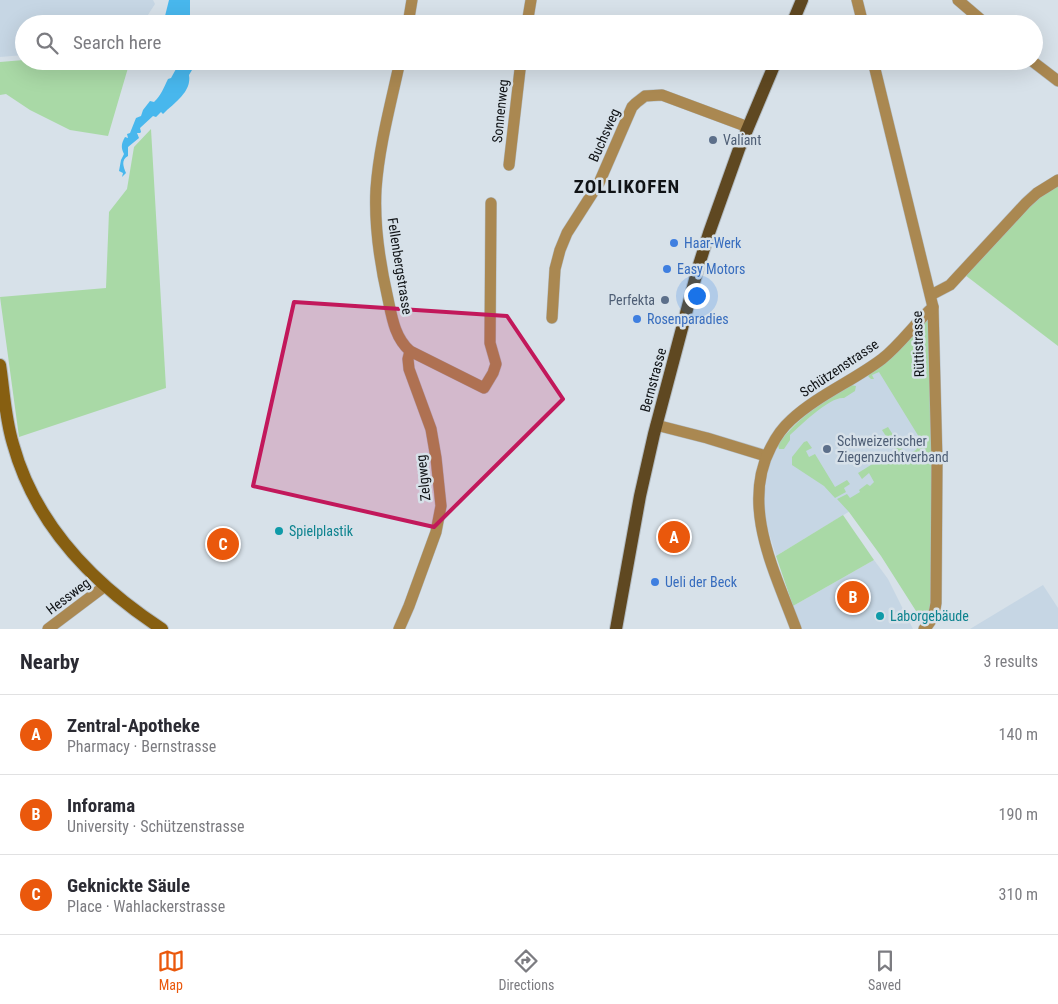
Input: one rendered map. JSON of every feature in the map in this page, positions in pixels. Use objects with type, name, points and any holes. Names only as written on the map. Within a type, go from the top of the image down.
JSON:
[{"type":"main road","points":[[796,15],[802,0]]},
{"type":"main road","name":"Bernstrasse","points":[[616,629],[640,496],[656,425],[709,233],[748,127],[772,70]]},
{"type":"street","points":[[410,15],[412,0]]},
{"type":"street","points":[[528,15],[531,0]]},
{"type":"street","points":[[857,0],[861,15]]},
{"type":"street","points":[[958,0],[976,15]]},
{"type":"street","name":"Fellenbergstrasse","points":[[398,70],[379,166],[376,189],[376,220],[392,318],[401,342],[410,351]]},
{"type":"street","name":"Sonnenweg","points":[[509,165],[520,70]]},
{"type":"street","name":"Rüttistrasse","points":[[875,70],[932,301],[938,527],[936,603],[934,614],[924,629]]},
{"type":"street","points":[[1043,70],[1058,82]]},
{"type":"street","name":"Buchsweg","points":[[552,318],[555,269],[563,242],[598,182],[636,103],[651,95],[662,95],[748,127]]},
{"type":"street","name":"Schützenstrasse","points":[[796,629],[771,559],[759,518],[758,484],[766,456],[779,433],[790,420],[812,404],[884,357],[932,301],[950,285],[1026,204],[1037,193],[1058,180]]},
{"type":"street","points":[[410,351],[484,388],[493,373],[496,360],[490,343],[492,203]]},
{"type":"street","name":"Zelgweg","points":[[399,629],[436,532],[441,506],[431,429],[409,369],[408,359],[410,351]]},
{"type":"street","points":[[0,365],[12,443],[29,489],[42,513],[68,548],[105,586],[162,629]]},
{"type":"street","points":[[656,425],[766,456]]},
{"type":"street","name":"Hessweg","points":[[48,629],[105,586]]},
{"type":"highlighted area","points":[[294,302],[507,316],[563,399],[434,527],[253,486]]},
{"type":"shaded area","points":[[0,0],[153,0],[155,4],[148,15],[15,15],[15,56],[0,57]]},
{"type":"shaded area","points":[[929,319],[934,460],[776,556],[766,523],[763,502],[769,465],[778,445],[808,413],[851,385],[925,320]]},
{"type":"shaded area","points":[[874,560],[888,579],[913,629],[802,629],[793,606]]},
{"type":"shaded area","points":[[1043,585],[1058,608],[1058,629],[970,629]]},
{"type":"green space","points":[[15,61],[15,70],[127,70],[108,136],[70,130],[30,110],[6,94],[0,95],[0,62]]},
{"type":"green space","points":[[151,129],[166,388],[19,437],[0,297],[106,288],[109,212],[127,189],[134,147]]},
{"type":"green space","points":[[1058,184],[1058,346],[965,275],[1028,206]]},
{"type":"green space","points":[[928,321],[932,416],[933,603],[926,621],[923,622],[881,556],[849,512],[837,499],[847,494],[850,498],[860,492],[859,490],[867,484],[870,486],[874,482],[869,473],[862,479],[858,473],[895,450],[882,430],[888,427],[906,455],[916,450],[920,443],[917,438],[919,437],[879,372],[872,375],[874,379],[868,376]]},
{"type":"green space","points":[[851,385],[856,386],[855,391],[844,398],[831,402],[816,412],[790,435],[790,440],[784,449],[779,449],[778,445],[785,435],[802,419]]},
{"type":"green space","points":[[807,441],[812,448],[806,451],[809,457],[815,454],[835,487],[847,480],[850,484],[844,488],[846,492],[835,498],[824,486],[792,465],[792,457],[804,442]]},
{"type":"green space","points":[[843,515],[874,560],[793,606],[776,556]]},
{"type":"water","points":[[169,0],[190,0],[190,15],[165,15]]},
{"type":"water","points":[[175,70],[192,70],[189,75],[188,87],[181,97],[163,114],[161,112],[156,117],[153,116],[140,128],[141,132],[137,133],[139,138],[128,147],[128,156],[124,159],[123,163],[126,173],[122,177],[123,173],[119,171],[124,154],[122,146],[124,139],[125,137],[128,138],[127,134],[130,133],[136,118],[141,116],[150,101],[154,102],[157,99],[168,79],[171,78]]},
{"type":"place","name":"Valiant","points":[[713,140]]},
{"type":"place","name":"Haar-Werk","points":[[674,243]]},
{"type":"place","name":"Easy Motors","points":[[667,269]]},
{"type":"place","name":"Perfekta","points":[[665,300]]},
{"type":"place","name":"Rosenparadies","points":[[637,319]]},
{"type":"place","name":"Schweizerischer Ziegenzuchtverband","points":[[827,449]]},
{"type":"place","name":"Spielplastik","points":[[279,531]]},
{"type":"place","name":"Zentral-Apotheke","points":[[674,537]]},
{"type":"place","name":"Geknickte Säule","points":[[223,544]]},
{"type":"place","name":"Ueli der Beck","points":[[655,582]]},
{"type":"place","name":"Inforama","points":[[853,597]]},
{"type":"place","name":"Laborgebäude","points":[[880,616]]},
{"type":"district","name":"ZOLLIKOFEN","points":[[627,186]]}]
